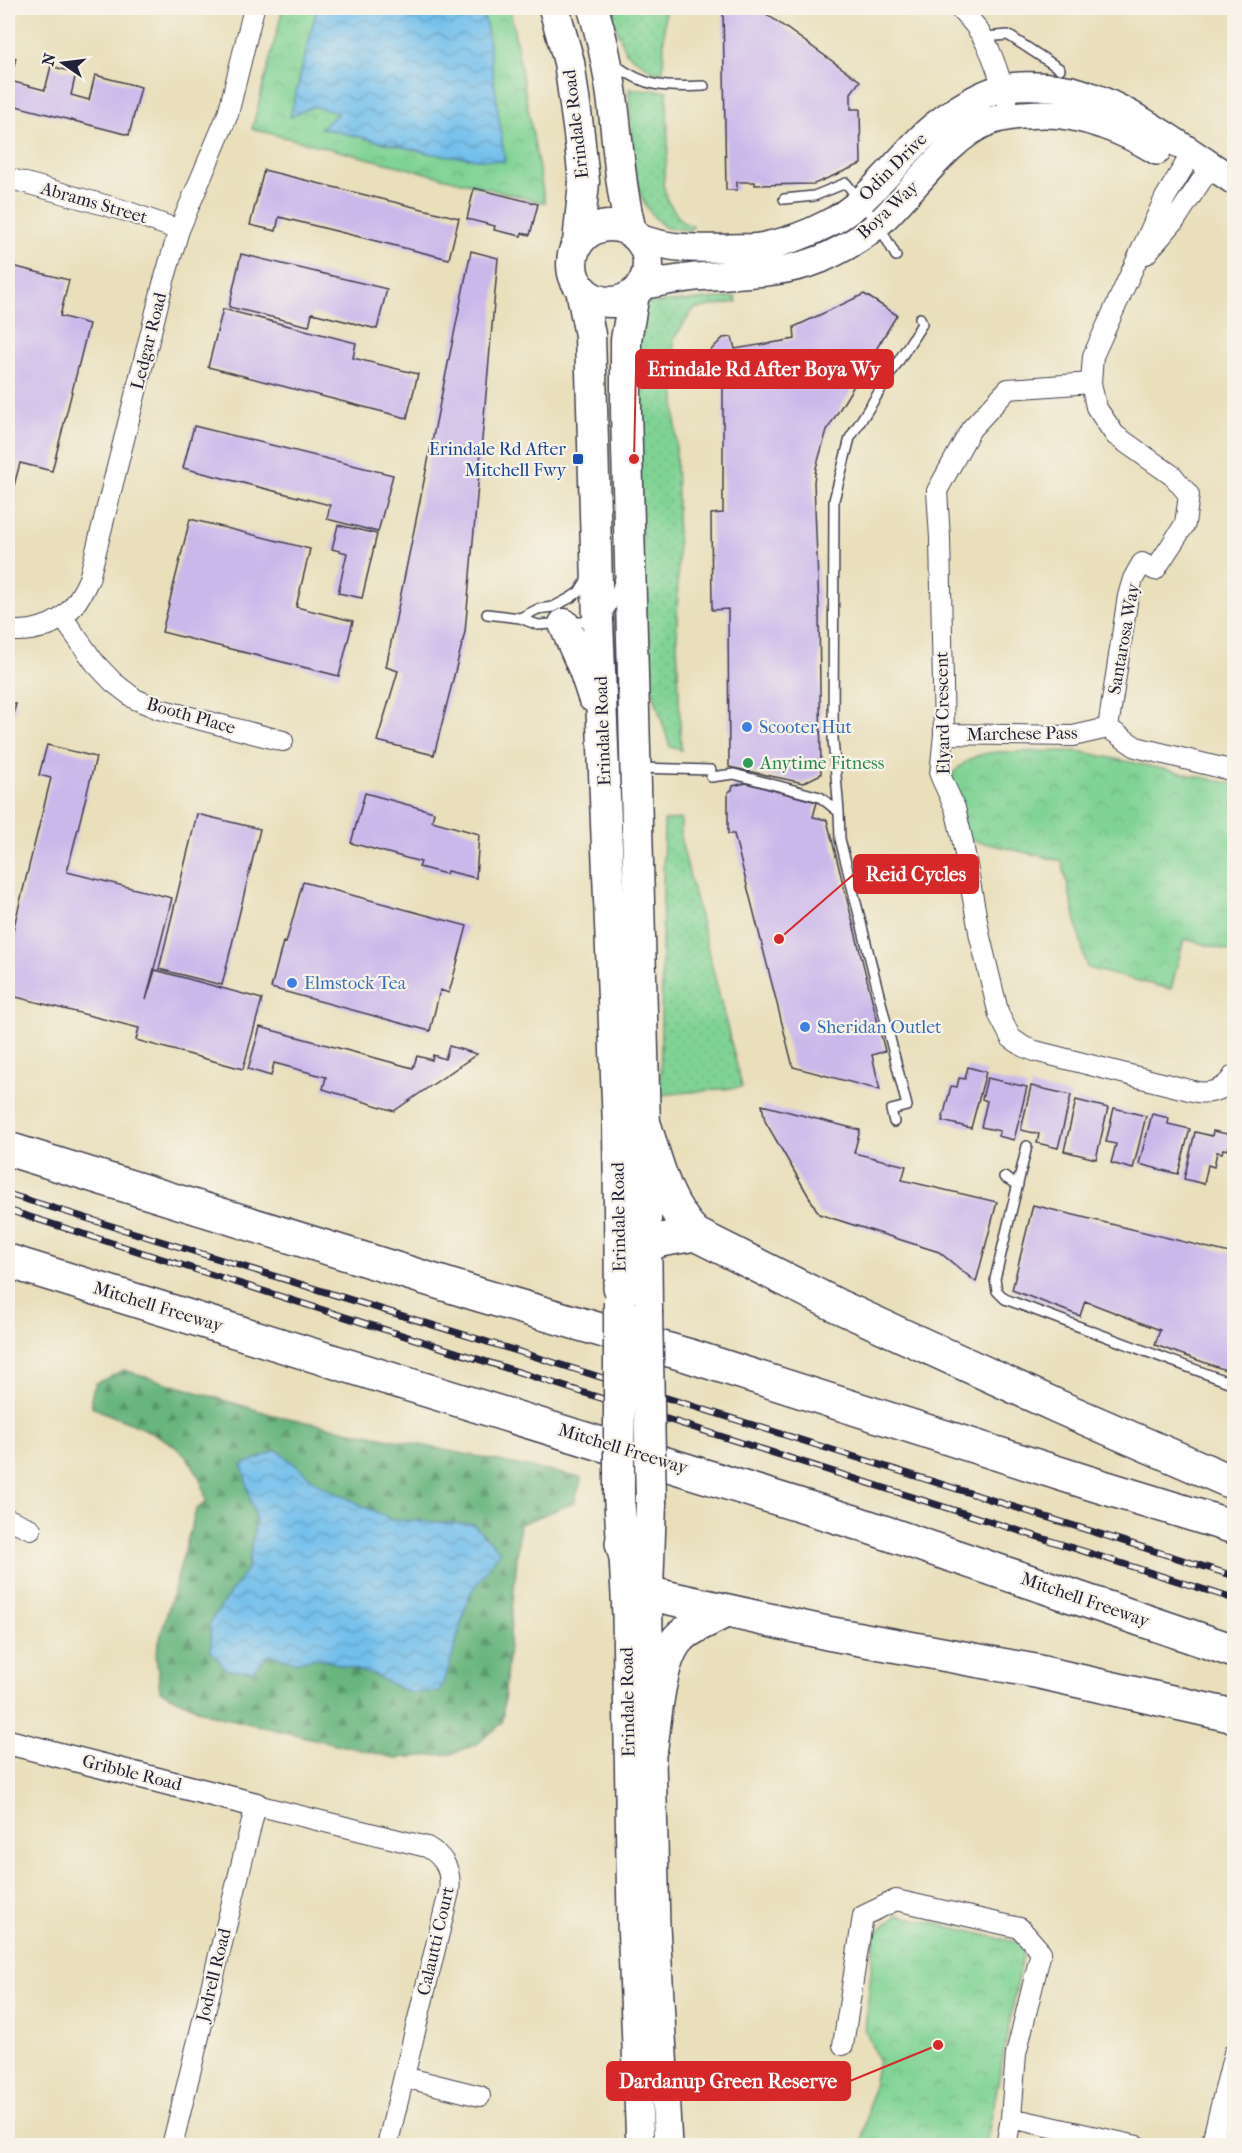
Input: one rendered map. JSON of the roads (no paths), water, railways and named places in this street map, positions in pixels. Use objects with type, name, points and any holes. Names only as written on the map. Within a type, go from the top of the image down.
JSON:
[{"type":"highway","points":[[645,1127],[668,1194],[679,1215],[695,1234],[838,1306],[1059,1407],[1234,1483]]},
{"type":"highway","points":[[8,1149],[480,1295],[690,1356],[1234,1527]]},
{"type":"highway","points":[[629,1300],[627,1266],[635,1253],[648,1244],[695,1234]]},
{"type":"highway","name":"Mitchell Freeway","points":[[8,1261],[854,1522],[1234,1651]]},
{"type":"highway","points":[[622,1543],[632,1575],[648,1591],[826,1634],[1035,1671],[1234,1716]]},
{"type":"highway","points":[[651,1747],[664,1662],[670,1648],[680,1636],[725,1611]]},
{"type":"main road","name":"Erindale Road","points":[[554,8],[568,62],[584,182],[573,271],[581,289],[590,335],[598,621],[618,1126],[629,1300],[651,1503],[648,1591],[651,1747],[656,1926],[668,2145]]},
{"type":"main road","name":"Erindale Road","points":[[593,8],[606,58],[624,206],[635,235],[645,246],[648,256],[646,277],[638,290],[626,340],[645,1127],[645,1219],[648,1244]]},
{"type":"main road","name":"Odin Drive","points":[[635,235],[655,244],[677,248],[764,247],[826,225],[861,201],[889,174],[919,139],[948,115],[974,100],[1003,88],[1072,90],[1115,107],[1197,167],[1234,200]]},
{"type":"main road","name":"Odin Drive","points":[[1011,115],[1058,113],[1096,122],[1234,181]]},
{"type":"main road","name":"Boya Way","points":[[638,290],[675,280],[748,274],[794,267],[819,260],[851,244],[878,224],[962,138],[988,122],[1011,115]]},
{"type":"main road","points":[[578,243],[585,235],[602,226],[622,227],[635,235]]},
{"type":"main road","points":[[581,289],[597,300],[607,302],[626,299],[638,290]]},
{"type":"main road","points":[[564,624],[584,670],[603,731]]},
{"type":"main road","name":"Erindale Road","points":[[629,1300],[619,1495],[626,1615],[631,1920],[640,2145]]},
{"type":"street","name":"Ledgar Road","points":[[8,630],[15,632],[42,628],[63,618],[78,603],[89,579],[160,295],[179,230],[228,114],[254,8]]},
{"type":"street","points":[[959,8],[985,37],[1011,115]]},
{"type":"street","name":"Santarosa Way","points":[[1108,728],[1130,587],[1142,563],[1155,570],[1180,532],[1185,524],[1188,495],[1173,476],[1115,435],[1096,407],[1091,383],[1093,356],[1130,272],[1176,219],[1197,167]]},
{"type":"street","name":"Abrams Street","points":[[8,178],[126,211],[179,230]]},
{"type":"street","name":"Elyard Crescent","points":[[1091,383],[1008,389],[971,429],[937,491],[944,734],[940,775],[955,808],[994,998],[999,1016],[1011,1038],[1024,1047],[1197,1092],[1211,1093],[1231,1081],[1234,1075]]},
{"type":"street","name":"Booth Place","points":[[63,618],[95,663],[113,682],[135,699],[159,709],[283,741]]},
{"type":"street","points":[[1108,728],[1136,747],[1234,771]]},
{"type":"street","name":"Marchese Pass","points":[[944,734],[1073,736],[1108,728]]},
{"type":"street","points":[[8,1519],[31,1529]]},
{"type":"street","name":"Gribble Road","points":[[8,1742],[256,1805]]},
{"type":"street","name":"Calautti Court","points":[[256,1805],[427,1847],[442,1858],[447,1865],[450,1874],[449,1892],[387,2145]]},
{"type":"street","name":"Jodrell Road","points":[[172,2145],[256,1805]]},
{"type":"street","points":[[843,2046],[863,1916],[896,1900],[1020,1928],[1041,1952],[1016,2054],[1011,2118],[1006,2145]]},
{"type":"street","points":[[1211,2145],[1234,2053]]},
{"type":"street","points":[[404,2077],[480,2096]]},
{"type":"street","points":[[1011,2118],[1137,2145]]},
{"type":"lane","points":[[985,37],[1008,35],[1060,69]]},
{"type":"lane","points":[[606,58],[633,78],[650,84],[664,87],[704,86]]},
{"type":"lane","points":[[784,199],[814,196],[846,183],[878,224],[896,256]]},
{"type":"lane","points":[[894,1122],[891,1110],[907,1106],[840,839],[833,740],[834,500],[850,438],[922,324],[920,318]]},
{"type":"lane","points":[[487,614],[520,618],[538,625],[598,621],[611,608],[630,546]]},
{"type":"lane","points":[[520,618],[538,609],[553,607],[579,592],[596,559]]},
{"type":"lane","points":[[635,768],[734,774],[820,796],[839,812]]},
{"type":"lane","points":[[1027,1146],[996,1279],[997,1291],[1005,1299],[1234,1384]]},
{"type":"lane","points":[[1004,1177],[1018,1185]]},
{"type":"water","points":[[317,8],[480,8],[486,24],[505,162],[433,154],[321,128],[338,113],[313,106],[290,117]]},
{"type":"water","points":[[277,1450],[320,1485],[392,1520],[473,1524],[500,1551],[469,1595],[449,1668],[439,1692],[409,1693],[376,1676],[319,1658],[295,1662],[270,1654],[252,1671],[227,1670],[211,1651],[210,1622],[247,1569],[256,1521],[242,1465]]},
{"type":"railway","points":[[8,1194],[1234,1576]]},
{"type":"railway","points":[[8,1210],[1234,1599]]},
{"type":"place","name":"Erindale Rd After Mitchell Fwy","points":[[578,459]]},
{"type":"place","name":"Erindale Rd After Boya Wy","points":[[634,459]]},
{"type":"place","name":"Scooter Hut","points":[[747,727]]},
{"type":"place","name":"Anytime Fitness","points":[[748,763]]},
{"type":"place","name":"Reid Cycles","points":[[779,939]]},
{"type":"place","name":"Elmstock Tea","points":[[292,983]]},
{"type":"place","name":"Sheridan Outlet","points":[[805,1027]]},
{"type":"place","name":"Dardanup Green Reserve","points":[[938,2045]]}]
